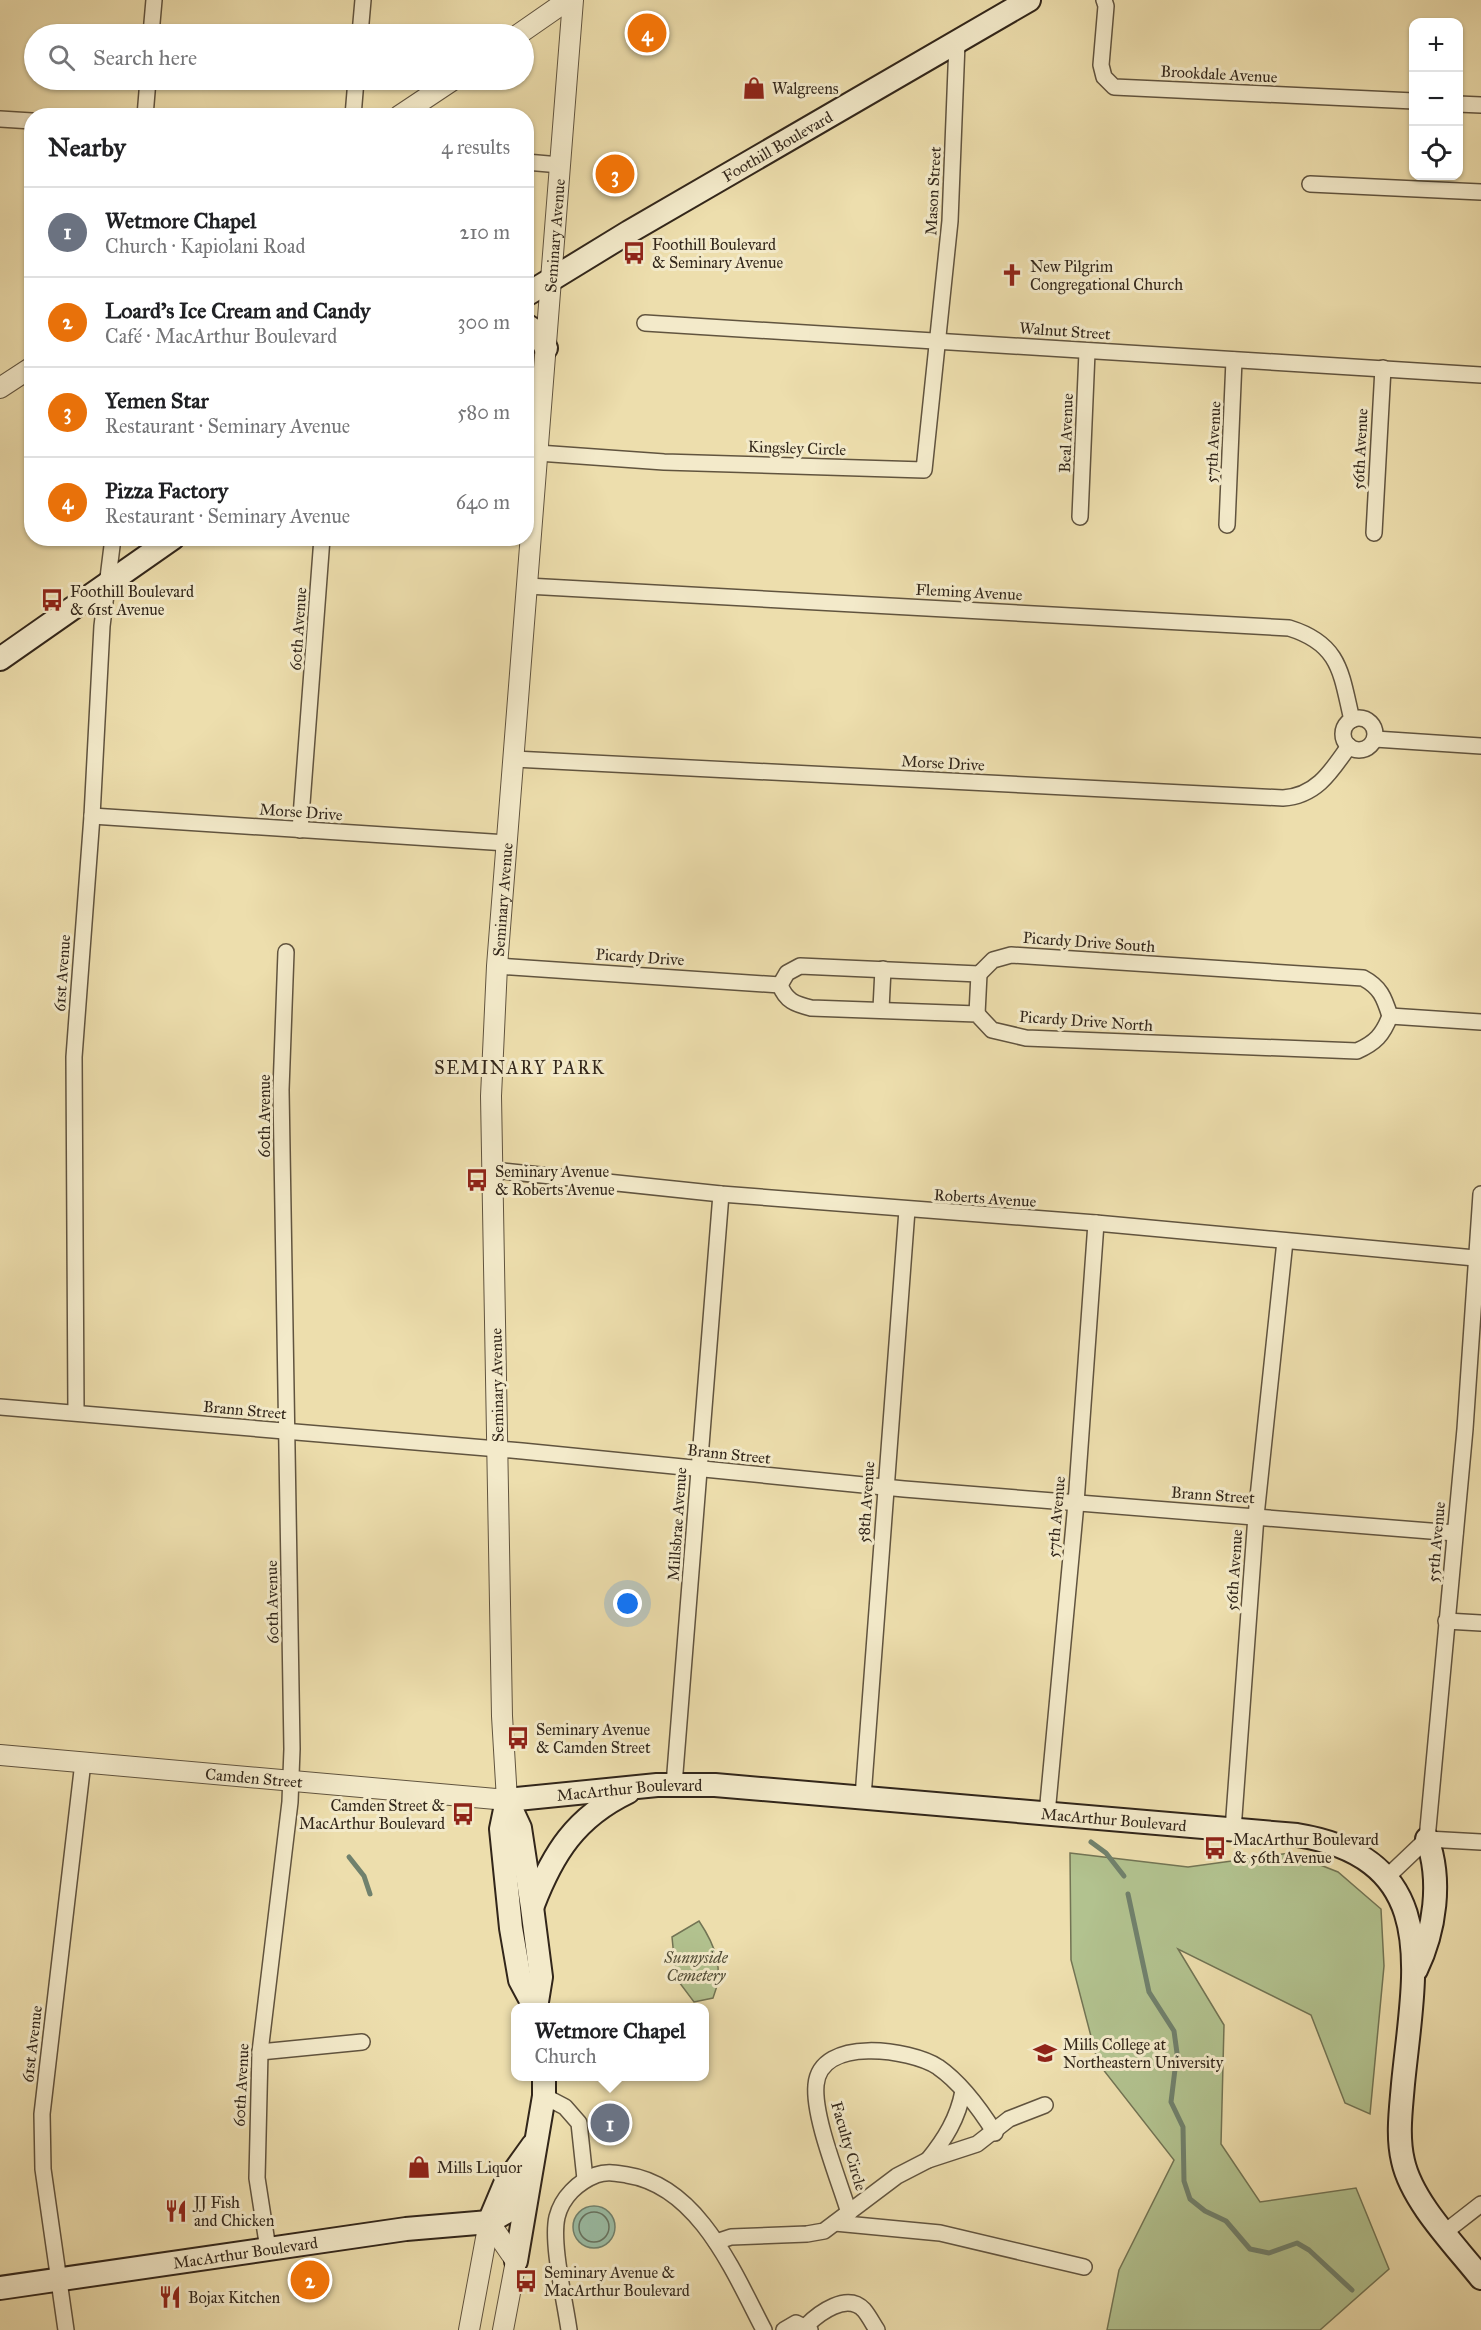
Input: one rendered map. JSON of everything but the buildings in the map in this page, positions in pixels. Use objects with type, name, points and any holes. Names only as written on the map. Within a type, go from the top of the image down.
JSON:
[{"type":"main road","name":"Foothill Boulevard","points":[[534,290],[1029,0]]},
{"type":"main road","points":[[534,331],[538,333],[546,348]]},
{"type":"main road","points":[[0,659],[162,546]]},
{"type":"main road","name":"MacArthur Boulevard","points":[[507,1800],[674,1785],[715,1785],[1329,1840],[1368,1860],[1387,1877],[1409,1917],[1414,1974],[1402,2099],[1401,2147],[1408,2178],[1417,2195],[1481,2278]]},
{"type":"main road","points":[[532,1907],[548,1868],[570,1834],[616,1798],[637,1788]]},
{"type":"main road","points":[[507,1800],[520,1828],[532,1907],[541,1977],[537,2003]]},
{"type":"main road","points":[[507,1800],[501,1829],[515,1958],[520,1980],[534,2003]]},
{"type":"main road","points":[[1414,1974],[1425,1952],[1432,1929],[1435,1868],[1427,1839]]},
{"type":"main road","points":[[516,2261],[544,2086]]},
{"type":"main road","points":[[489,2222],[505,2184],[534,2144]]},
{"type":"main road","name":"MacArthur Boulevard","points":[[0,2288],[414,2228],[489,2222],[513,2208],[527,2190]]},
{"type":"street","points":[[152,24],[154,0]]},
{"type":"street","points":[[361,24],[363,0]]},
{"type":"street","points":[[533,24],[568,0]]},
{"type":"street","name":"Seminary Avenue","points":[[534,501],[573,0]]},
{"type":"street","name":"Brookdale Avenue","points":[[1104,0],[1101,65],[1104,77],[1114,87],[1409,101]]},
{"type":"street","name":"Mason Street","points":[[940,340],[950,221],[957,43]]},
{"type":"street","points":[[146,108],[147,90]]},
{"type":"street","points":[[354,108],[355,90]]},
{"type":"street","points":[[411,108],[438,90]]},
{"type":"street","points":[[1463,104],[1481,105]]},
{"type":"street","points":[[0,119],[24,120]]},
{"type":"street","points":[[534,163],[560,165]]},
{"type":"street","points":[[1310,184],[1481,192]]},
{"type":"street","name":"Walnut Street","points":[[645,323],[1481,375]]},
{"type":"street","name":"Kingsley Circle","points":[[538,453],[664,462],[924,470],[940,340]]},
{"type":"street","name":"Beal Avenue","points":[[1080,517],[1088,352]]},
{"type":"street","name":"57th Avenue","points":[[1227,525],[1234,360]]},
{"type":"street","name":"56th Avenue","points":[[1374,532],[1383,368]]},
{"type":"street","points":[[0,388],[24,372]]},
{"type":"street","name":"61st Avenue","points":[[76,1412],[74,1057],[106,585],[112,546]]},
{"type":"street","name":"60th Avenue","points":[[300,830],[321,546]]},
{"type":"street","name":"Seminary Avenue","points":[[507,1800],[502,1716],[491,1096],[497,966],[530,546]]},
{"type":"street","name":"Fleming Avenue","points":[[527,586],[1289,628],[1309,634],[1326,646],[1338,662],[1352,720]]},
{"type":"street","points":[[1352,720],[1368,720],[1375,731],[1375,739],[1362,750],[1349,746],[1343,733],[1352,720]]},
{"type":"street","points":[[1375,739],[1481,746]]},
{"type":"street","name":"Morse Drive","points":[[514,759],[1283,798],[1310,793],[1349,746]]},
{"type":"street","name":"Morse Drive","points":[[92,816],[507,843]]},
{"type":"street","name":"60th Avenue","points":[[268,2249],[257,2178],[260,2052],[291,1780],[288,1432],[281,1090],[286,952]]},
{"type":"street","name":"Picardy Drive South","points":[[979,974],[993,960],[1011,956],[1363,978],[1375,984],[1384,995],[1390,1016]]},
{"type":"street","name":"Picardy Drive","points":[[497,966],[780,985]]},
{"type":"street","points":[[800,966],[883,969],[979,974],[977,1014],[811,1008],[795,1004],[784,996],[780,985],[787,973],[800,966]]},
{"type":"street","points":[[881,1009],[883,969]]},
{"type":"street","name":"Picardy Drive North","points":[[977,1014],[992,1030],[1026,1038],[1357,1052],[1373,1044],[1383,1033],[1390,1016]]},
{"type":"street","points":[[1390,1016],[1481,1022]]},
{"type":"street","name":"Roberts Avenue","points":[[493,1170],[721,1194],[1096,1224],[1475,1258]]},
{"type":"street","name":"Millsbrae Avenue","points":[[674,1785],[721,1194]]},
{"type":"street","name":"55th Avenue","points":[[1427,1839],[1465,1429],[1481,1194]]},
{"type":"street","name":"58th Avenue","points":[[863,1797],[907,1210]]},
{"type":"street","name":"57th Avenue","points":[[1047,1814],[1076,1503],[1096,1224]]},
{"type":"street","name":"56th Avenue","points":[[1233,1830],[1257,1516],[1285,1241]]},
{"type":"street","name":"Brann Street","points":[[0,1407],[498,1449],[885,1488],[1455,1533]]},
{"type":"street","points":[[1465,1429],[1481,1430]]},
{"type":"street","points":[[1446,1621],[1481,1623]]},
{"type":"street","name":"Camden Street","points":[[0,1755],[507,1800]]},
{"type":"street","name":"61st Avenue","points":[[66,2330],[42,2169],[42,2114],[83,1762]]},
{"type":"street","points":[[1387,1877],[1427,1839],[1481,1842]]},
{"type":"street","points":[[260,2052],[362,2042]]},
{"type":"street","name":"Faculty Circle","points":[[849,2213],[817,2101],[816,2084],[824,2065],[842,2054],[888,2051],[908,2054],[937,2066],[951,2077],[995,2133]]},
{"type":"street","points":[[544,2086],[579,2123],[585,2180]]},
{"type":"street","points":[[928,2160],[952,2126],[963,2091]]},
{"type":"street","points":[[716,2242],[731,2237],[807,2234],[824,2231],[878,2188],[928,2160],[977,2144],[995,2133],[1009,2119],[1045,2105]]},
{"type":"street","points":[[569,2330],[557,2243],[557,2217],[568,2193],[585,2180],[606,2171],[652,2182],[674,2195],[693,2214],[716,2242],[764,2330]]},
{"type":"street","points":[[1445,2232],[1481,2204]]},
{"type":"street","points":[[489,2222],[516,2261],[503,2330]]},
{"type":"street","points":[[469,2330],[489,2222]]},
{"type":"street","points":[[835,2223],[940,2233],[1084,2267]]},
{"type":"street","points":[[784,2330],[796,2323],[808,2328],[833,2306],[850,2304],[863,2308],[877,2330]]},
{"type":"green space","points":[[1070,1853],[1188,1867],[1290,1853],[1338,1872],[1381,1909],[1384,1966],[1370,2114],[1345,2103],[1311,2015],[1178,1949],[1224,2025],[1221,2144],[1260,2202],[1356,2188],[1389,2269],[1320,2330],[1107,2330],[1119,2270],[1174,2160],[1098,2063],[1071,1960]]},
{"type":"green space","name":"Sunnyside Cemetery","points":[[699,1921],[714,1948],[718,1977],[713,1998],[694,2002],[676,1978],[672,1937]]},
{"type":"water","points":[[594,2206],[609,2212],[615,2227],[609,2242],[594,2248],[579,2242],[573,2227],[579,2212]]},
{"type":"waterway","points":[[1091,1842],[1106,1853],[1124,1876]]},
{"type":"waterway","points":[[349,1857],[364,1876],[370,1894]]},
{"type":"waterway","points":[[1128,1894],[1149,1992],[1174,2031],[1177,2053],[1171,2102],[1183,2127],[1184,2181],[1190,2199],[1205,2211],[1226,2221],[1250,2249],[1269,2253],[1297,2243],[1309,2250],[1352,2290]]},
{"type":"place","name":"Pizza Factory","points":[[647,33]]},
{"type":"place","name":"Walgreens","points":[[754,88]]},
{"type":"place","name":"Yemen Star","points":[[615,174]]},
{"type":"place","name":"Foothill Boulevard & Seminary Avenue","points":[[634,253]]},
{"type":"place","name":"New Pilgrim Congregational Church","points":[[1012,275]]},
{"type":"place","name":"Foothill Boulevard & 61st Avenue","points":[[52,600]]},
{"type":"place","name":"Seminary Avenue & Roberts Avenue","points":[[477,1180]]},
{"type":"place","name":"Seminary Avenue & Camden Street","points":[[518,1738]]},
{"type":"place","name":"Camden Street & MacArthur Boulevard","points":[[463,1814]]},
{"type":"place","name":"MacArthur Boulevard & 56th Avenue","points":[[1215,1848]]},
{"type":"place","name":"Mills College at Northeastern University","points":[[1045,2053]]},
{"type":"place","name":"Wetmore Chapel","points":[[610,2123]]},
{"type":"place","name":"Mills Liquor","points":[[419,2167]]},
{"type":"place","name":"JJ Fish and Chicken","points":[[176,2211]]},
{"type":"place","name":"Loard's Ice Cream and Candy","points":[[310,2280]]},
{"type":"place","name":"Seminary Avenue & MacArthur Boulevard","points":[[526,2281]]},
{"type":"place","name":"Bojax Kitchen","points":[[170,2297]]},
{"type":"district","name":"SEMINARY PARK","points":[[520,1068]]}]
